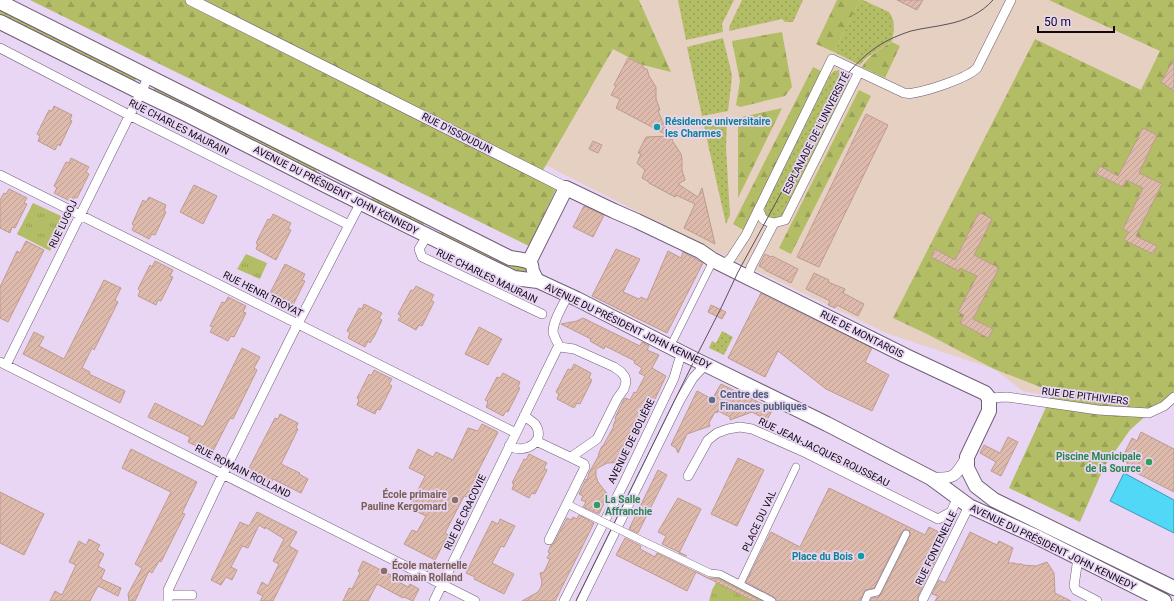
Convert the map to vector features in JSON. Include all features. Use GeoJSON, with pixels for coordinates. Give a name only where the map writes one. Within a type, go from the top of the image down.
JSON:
{"type":"FeatureCollection","features":[{"type":"Feature","properties":{"kind":"main road","name":"AVENUE DU PRÉSIDENT JOHN KENNEDY"},"geometry":{"type":"LineString","coordinates":[[0,2],[510,258],[517,260],[524,259],[529,262]]}},
{"type":"Feature","properties":{"kind":"main road","name":"AVENUE DU PRÉSIDENT JOHN KENNEDY"},"geometry":{"type":"LineString","coordinates":[[0,22],[514,278],[538,281],[665,343],[931,478],[969,506],[1037,537],[1164,601]]}},
{"type":"Feature","properties":{"kind":"main road"},"geometry":{"type":"LineString","coordinates":[[361,202],[369,187]]}},
{"type":"Feature","properties":{"kind":"main road"},"geometry":{"type":"LineString","coordinates":[[538,281],[532,265],[529,262],[566,188]]}},
{"type":"Feature","properties":{"kind":"main road","name":"RUE D'ISSOUDUN"},"geometry":{"type":"LineString","coordinates":[[566,188],[651,227],[700,252],[717,265]]}},
{"type":"Feature","properties":{"kind":"main road"},"geometry":{"type":"LineString","coordinates":[[427,236],[435,220]]}},
{"type":"Feature","properties":{"kind":"main road","name":"RUE DE MONTARGIS"},"geometry":{"type":"LineString","coordinates":[[717,265],[748,277],[906,356],[985,393],[989,404]]}},
{"type":"Feature","properties":{"kind":"main road"},"geometry":{"type":"LineString","coordinates":[[967,457],[989,404]]}},
{"type":"Feature","properties":{"kind":"main road","name":"AVENUE DU PRÉSIDENT JOHN KENNEDY"},"geometry":{"type":"LineString","coordinates":[[967,457],[967,468],[976,486],[994,500],[1174,588]]}},
{"type":"Feature","properties":{"kind":"street","name":"RUE D'ISSOUDUN"},"geometry":{"type":"LineString","coordinates":[[191,0],[566,188]]}},
{"type":"Feature","properties":{"kind":"street"},"geometry":{"type":"LineString","coordinates":[[859,72],[898,91],[913,93],[951,82],[973,72],[977,68],[1010,0]]}},
{"type":"Feature","properties":{"kind":"street","name":"RUE CHARLES MAURAIN"},"geometry":{"type":"LineString","coordinates":[[0,48],[129,115],[349,225]]}},
{"type":"Feature","properties":{"kind":"street","name":"ESPLANADE DE L'UNIVERSITÉ"},"geometry":{"type":"LineString","coordinates":[[717,265],[732,258],[746,235],[832,59],[859,72],[785,220],[774,223],[751,267],[748,277]]}},
{"type":"Feature","properties":{"kind":"street","name":"RUE LUGOJ"},"geometry":{"type":"LineString","coordinates":[[3,363],[80,215],[149,76]]}},
{"type":"Feature","properties":{"kind":"street","name":"RUE HENRI TROYAT"},"geometry":{"type":"LineString","coordinates":[[0,175],[516,433]]}},
{"type":"Feature","properties":{"kind":"street"},"geometry":{"type":"LineString","coordinates":[[192,595],[168,598],[168,590],[223,474],[361,202]]}},
{"type":"Feature","properties":{"kind":"street"},"geometry":{"type":"LineString","coordinates":[[759,209],[765,222],[774,223]]}},
{"type":"Feature","properties":{"kind":"street","name":"RUE CHARLES MAURAIN"},"geometry":{"type":"LineString","coordinates":[[427,236],[419,249],[422,257],[542,314]]}},
{"type":"Feature","properties":{"kind":"street"},"geometry":{"type":"LineString","coordinates":[[674,339],[717,265]]}},
{"type":"Feature","properties":{"kind":"street"},"geometry":{"type":"LineString","coordinates":[[568,295],[553,331],[560,346],[574,348],[614,367],[621,372],[625,377],[626,382],[624,389],[617,399],[597,439],[572,458]]}},
{"type":"Feature","properties":{"kind":"street","name":"RUE DE CRACOVIE"},"geometry":{"type":"LineString","coordinates":[[434,601],[509,446],[557,349],[560,346]]}},
{"type":"Feature","properties":{"kind":"street","name":"AVENUE DE BOLIÈRE"},"geometry":{"type":"LineString","coordinates":[[564,601],[674,378],[683,353]]}},
{"type":"Feature","properties":{"kind":"street","name":"RUE ROMAIN ROLLAND"},"geometry":{"type":"LineString","coordinates":[[3,363],[476,601]]}},
{"type":"Feature","properties":{"kind":"street"},"geometry":{"type":"LineString","coordinates":[[581,601],[680,400],[693,378],[706,364]]}},
{"type":"Feature","properties":{"kind":"street","name":"RUE DE PITHIVIERS"},"geometry":{"type":"LineString","coordinates":[[989,404],[1007,396],[1098,410],[1149,413],[1164,406],[1174,398]]}},
{"type":"Feature","properties":{"kind":"street"},"geometry":{"type":"LineString","coordinates":[[509,446],[513,449],[526,449],[536,441],[538,436],[534,423],[524,416]]}},
{"type":"Feature","properties":{"kind":"street","name":"RUE JEAN-JACQUES ROUSSEAU"},"geometry":{"type":"LineString","coordinates":[[688,476],[708,440],[717,433],[740,427],[752,429],[806,453],[938,519],[951,512],[958,497]]}},
{"type":"Feature","properties":{"kind":"street"},"geometry":{"type":"LineString","coordinates":[[536,441],[584,464],[585,467],[549,540]]}},
{"type":"Feature","properties":{"kind":"street"},"geometry":{"type":"LineString","coordinates":[[931,478],[954,476],[961,469],[967,457]]}},
{"type":"Feature","properties":{"kind":"street","name":"PLACE DU VAL"},"geometry":{"type":"LineString","coordinates":[[740,584],[796,467]]}},
{"type":"Feature","properties":{"kind":"street"},"geometry":{"type":"LineString","coordinates":[[567,504],[710,572],[720,574],[772,601]]}},
{"type":"Feature","properties":{"kind":"street","name":"RUE FONTENELLE"},"geometry":{"type":"LineString","coordinates":[[923,599],[969,506]]}},
{"type":"Feature","properties":{"kind":"street"},"geometry":{"type":"LineString","coordinates":[[864,601],[868,594],[876,592],[906,534]]}},
{"type":"Feature","properties":{"kind":"street"},"geometry":{"type":"LineString","coordinates":[[1078,558],[1074,586],[1076,590],[1097,601]]}},
{"type":"Feature","properties":{"kind":"shaded area"},"geometry":{"type":"Polygon","coordinates":[[[220,0],[1174,0],[1072,401],[1023,391],[994,369],[886,333],[717,252],[220,0]]]}},
{"type":"Feature","properties":{"kind":"green space"},"geometry":{"type":"Polygon","coordinates":[[[30,0],[639,0],[671,72],[643,65],[613,49],[538,179],[556,189],[529,246],[30,0]]]}},
{"type":"Feature","properties":{"kind":"green space"},"geometry":{"type":"Polygon","coordinates":[[[678,0],[734,0],[722,24],[723,32],[686,40],[678,0]]]}},
{"type":"Feature","properties":{"kind":"green space"},"geometry":{"type":"Polygon","coordinates":[[[742,0],[803,0],[793,22],[785,22],[782,19],[729,31],[730,25],[742,0]]]}},
{"type":"Feature","properties":{"kind":"green space"},"geometry":{"type":"Polygon","coordinates":[[[837,0],[860,0],[834,52],[816,44],[837,0]]]}},
{"type":"Feature","properties":{"kind":"green space"},"geometry":{"type":"Polygon","coordinates":[[[860,0],[889,12],[893,19],[894,26],[892,41],[866,58],[860,65],[834,52],[860,0]]]}},
{"type":"Feature","properties":{"kind":"green space"},"geometry":{"type":"Polygon","coordinates":[[[1049,0],[1174,0],[1174,397],[1149,413],[1130,430],[1104,467],[1080,522],[1009,488],[1053,392],[994,369],[893,318],[1035,39],[1141,90],[1160,51],[1049,0]]]}},
{"type":"Feature","properties":{"kind":"green space"},"geometry":{"type":"Polygon","coordinates":[[[0,10],[134,75],[136,79],[135,81],[130,82],[0,18],[0,10]]]}},
{"type":"Feature","properties":{"kind":"green space"},"geometry":{"type":"Polygon","coordinates":[[[782,32],[792,87],[785,96],[740,107],[736,105],[740,81],[732,41],[782,32]]]}},
{"type":"Feature","properties":{"kind":"green space"},"geometry":{"type":"Polygon","coordinates":[[[723,38],[732,75],[728,111],[702,116],[687,47],[723,38]]]}},
{"type":"Feature","properties":{"kind":"green space"},"geometry":{"type":"Polygon","coordinates":[[[892,42],[900,46],[885,78],[862,67],[871,56],[892,42]]]}},
{"type":"Feature","properties":{"kind":"green space"},"geometry":{"type":"Polygon","coordinates":[[[813,67],[825,73],[745,231],[733,224],[813,67]]]}},
{"type":"Feature","properties":{"kind":"green space"},"geometry":{"type":"Polygon","coordinates":[[[841,70],[848,76],[849,85],[783,215],[779,219],[772,219],[766,214],[765,206],[830,75],[834,71],[841,70]]]}},
{"type":"Feature","properties":{"kind":"green space"},"geometry":{"type":"Polygon","coordinates":[[[155,87],[310,163],[317,171],[316,173],[155,93],[155,87]]]}},
{"type":"Feature","properties":{"kind":"green space"},"geometry":{"type":"Polygon","coordinates":[[[859,90],[871,96],[791,254],[779,248],[859,90]]]}},
{"type":"Feature","properties":{"kind":"green space"},"geometry":{"type":"Polygon","coordinates":[[[782,108],[738,198],[738,118],[782,108]]]}},
{"type":"Feature","properties":{"kind":"green space"},"geometry":{"type":"Polygon","coordinates":[[[727,117],[726,149],[730,215],[726,224],[703,122],[727,117]]]}},
{"type":"Feature","properties":{"kind":"green space"},"geometry":{"type":"Polygon","coordinates":[[[374,195],[425,222],[424,224],[422,226],[372,201],[371,199],[374,195]]]}},
{"type":"Feature","properties":{"kind":"green space"},"geometry":{"type":"Polygon","coordinates":[[[33,203],[61,216],[62,228],[50,251],[17,234],[33,203]]]}},
{"type":"Feature","properties":{"kind":"green space"},"geometry":{"type":"Polygon","coordinates":[[[443,232],[526,265],[528,273],[525,274],[507,269],[437,234],[443,232]]]}},
{"type":"Feature","properties":{"kind":"green space"},"geometry":{"type":"Polygon","coordinates":[[[246,254],[267,263],[260,279],[237,269],[246,254]]]}},
{"type":"Feature","properties":{"kind":"green space"},"geometry":{"type":"Polygon","coordinates":[[[722,331],[733,337],[724,355],[709,348],[712,341],[716,343],[722,331]]]}},
{"type":"Feature","properties":{"kind":"green space"},"geometry":{"type":"Polygon","coordinates":[[[720,575],[772,601],[709,601],[712,590],[720,575]]]}},
{"type":"Feature","properties":{"kind":"water"},"geometry":{"type":"Polygon","coordinates":[[[1124,473],[1174,500],[1174,533],[1110,501],[1124,473]]]}},
{"type":"Feature","properties":{"kind":"building"},"geometry":{"type":"Polygon","coordinates":[[[897,0],[923,0],[917,10],[897,0]]]}},
{"type":"Feature","properties":{"kind":"building"},"geometry":{"type":"Polygon","coordinates":[[[628,58],[643,65],[643,68],[647,69],[649,76],[656,87],[656,99],[660,110],[658,111],[669,136],[616,108],[620,99],[611,95],[616,86],[614,85],[628,58]]]}},
{"type":"Feature","properties":{"kind":"building"},"geometry":{"type":"Polygon","coordinates":[[[1174,59],[1174,91],[1161,82],[1174,59]]]}},
{"type":"Feature","properties":{"kind":"building"},"geometry":{"type":"Polygon","coordinates":[[[54,106],[72,115],[70,120],[72,121],[60,146],[58,144],[55,150],[38,141],[40,136],[37,134],[49,110],[52,111],[54,106]]]}},
{"type":"Feature","properties":{"kind":"building"},"geometry":{"type":"Polygon","coordinates":[[[866,114],[888,125],[819,267],[797,257],[866,114]]]}},
{"type":"Feature","properties":{"kind":"building"},"geometry":{"type":"Polygon","coordinates":[[[1143,128],[1157,135],[1139,173],[1162,184],[1136,236],[1157,246],[1153,254],[1124,240],[1129,232],[1123,229],[1143,188],[1126,180],[1123,187],[1096,174],[1100,166],[1118,176],[1143,128]]]}},
{"type":"Feature","properties":{"kind":"building"},"geometry":{"type":"Polygon","coordinates":[[[671,136],[681,154],[682,159],[682,170],[685,180],[678,184],[698,197],[702,188],[715,244],[684,228],[695,204],[676,195],[675,197],[642,178],[645,170],[637,163],[641,154],[638,153],[646,137],[671,136]]]}},
{"type":"Feature","properties":{"kind":"building"},"geometry":{"type":"Polygon","coordinates":[[[593,141],[602,145],[598,153],[589,149],[593,141]]]}},
{"type":"Feature","properties":{"kind":"building"},"geometry":{"type":"Polygon","coordinates":[[[71,158],[89,167],[86,172],[89,174],[77,198],[75,197],[72,202],[54,193],[57,188],[54,186],[66,162],[69,163],[71,158]]]}},
{"type":"Feature","properties":{"kind":"building"},"geometry":{"type":"Polygon","coordinates":[[[194,185],[217,196],[203,224],[180,212],[194,185]]]}},
{"type":"Feature","properties":{"kind":"building"},"geometry":{"type":"Polygon","coordinates":[[[9,189],[27,198],[24,203],[27,204],[15,228],[12,227],[10,233],[0,228],[0,200],[4,193],[6,194],[9,189]]]}},
{"type":"Feature","properties":{"kind":"building"},"geometry":{"type":"Polygon","coordinates":[[[149,197],[166,205],[164,211],[166,212],[155,235],[152,234],[149,239],[132,230],[134,225],[132,224],[143,200],[146,202],[149,197]]]}},
{"type":"Feature","properties":{"kind":"building"},"geometry":{"type":"Polygon","coordinates":[[[584,206],[604,215],[593,237],[573,227],[584,206]]]}},
{"type":"Feature","properties":{"kind":"building"},"geometry":{"type":"Polygon","coordinates":[[[979,212],[992,219],[974,255],[999,268],[973,319],[993,329],[988,338],[960,323],[964,315],[958,312],[977,276],[960,268],[959,271],[931,257],[935,249],[955,260],[979,212]]]}},
{"type":"Feature","properties":{"kind":"building"},"geometry":{"type":"Polygon","coordinates":[[[273,214],[291,223],[288,229],[291,230],[276,260],[256,249],[258,244],[256,243],[268,219],[270,220],[273,214]]]}},
{"type":"Feature","properties":{"kind":"building"},"geometry":{"type":"Polygon","coordinates":[[[26,241],[44,250],[8,322],[0,318],[0,287],[17,251],[20,253],[26,241]]]}},
{"type":"Feature","properties":{"kind":"building"},"geometry":{"type":"Polygon","coordinates":[[[616,249],[640,259],[623,292],[639,299],[641,297],[647,300],[668,251],[681,258],[683,252],[703,263],[667,333],[592,296],[616,249]]]}},
{"type":"Feature","properties":{"kind":"building"},"geometry":{"type":"Polygon","coordinates":[[[765,254],[798,269],[791,283],[759,266],[765,254]]]}},
{"type":"Feature","properties":{"kind":"building"},"geometry":{"type":"Polygon","coordinates":[[[155,261],[173,270],[170,276],[173,277],[161,301],[158,300],[156,305],[138,296],[140,291],[138,289],[150,265],[152,267],[155,261]]]}},
{"type":"Feature","properties":{"kind":"building"},"geometry":{"type":"Polygon","coordinates":[[[285,264],[305,274],[302,280],[305,281],[293,305],[291,303],[288,309],[270,299],[273,294],[270,293],[285,264]]]}},
{"type":"Feature","properties":{"kind":"building"},"geometry":{"type":"Polygon","coordinates":[[[814,273],[829,280],[828,282],[845,289],[843,293],[864,304],[858,316],[837,305],[835,308],[828,305],[830,301],[806,289],[814,273]]]}},
{"type":"Feature","properties":{"kind":"building"},"geometry":{"type":"Polygon","coordinates":[[[104,280],[121,288],[115,300],[118,302],[94,350],[92,348],[82,368],[90,372],[89,374],[125,391],[120,403],[23,354],[34,332],[44,337],[39,346],[64,359],[104,280]]]}},
{"type":"Feature","properties":{"kind":"building"},"geometry":{"type":"Polygon","coordinates":[[[416,286],[434,295],[431,300],[434,302],[422,326],[419,325],[416,330],[398,320],[401,316],[398,314],[411,290],[413,291],[416,286]]]}},
{"type":"Feature","properties":{"kind":"building"},"geometry":{"type":"Polygon","coordinates":[[[761,293],[872,348],[865,362],[889,375],[872,411],[826,389],[778,351],[765,377],[728,358],[761,293]]]}},
{"type":"Feature","properties":{"kind":"building"},"geometry":{"type":"Polygon","coordinates":[[[228,297],[246,306],[243,312],[246,313],[234,337],[231,336],[228,341],[210,332],[213,327],[210,326],[222,302],[225,303],[228,297]]]}},
{"type":"Feature","properties":{"kind":"building"},"geometry":{"type":"Polygon","coordinates":[[[364,304],[382,313],[379,318],[382,320],[375,335],[370,343],[368,341],[365,347],[348,338],[350,333],[347,331],[359,308],[362,309],[364,304]]]}},
{"type":"Feature","properties":{"kind":"building"},"geometry":{"type":"Polygon","coordinates":[[[711,305],[726,312],[722,319],[708,312],[711,305]]]}},
{"type":"Feature","properties":{"kind":"building"},"geometry":{"type":"Polygon","coordinates":[[[583,318],[640,346],[642,342],[649,346],[647,350],[659,355],[652,368],[666,376],[625,462],[607,463],[596,469],[598,482],[608,495],[599,514],[583,507],[586,502],[581,500],[583,496],[579,494],[602,446],[614,426],[615,418],[624,399],[630,400],[634,392],[636,393],[645,376],[639,373],[642,368],[634,363],[635,361],[605,346],[604,349],[590,341],[591,339],[561,324],[577,321],[583,318]]]}},
{"type":"Feature","properties":{"kind":"building"},"geometry":{"type":"Polygon","coordinates":[[[479,327],[502,339],[488,365],[465,354],[479,327]]]}},
{"type":"Feature","properties":{"kind":"building"},"geometry":{"type":"Polygon","coordinates":[[[242,348],[260,357],[254,368],[257,370],[233,419],[230,418],[213,451],[209,452],[188,442],[190,437],[148,417],[155,403],[203,427],[242,348]]]}},
{"type":"Feature","properties":{"kind":"building"},"geometry":{"type":"Polygon","coordinates":[[[574,364],[591,373],[589,378],[592,380],[580,404],[577,403],[574,408],[557,399],[559,394],[556,392],[568,369],[571,370],[574,364]]]}},
{"type":"Feature","properties":{"kind":"building"},"geometry":{"type":"Polygon","coordinates":[[[374,370],[392,379],[389,384],[392,386],[380,410],[377,409],[375,414],[357,405],[359,400],[357,398],[369,374],[371,376],[374,370]]]}},
{"type":"Feature","properties":{"kind":"building"},"geometry":{"type":"Polygon","coordinates":[[[503,373],[520,382],[518,387],[520,388],[508,412],[506,411],[503,416],[486,407],[488,402],[485,400],[497,377],[500,378],[503,373]]]}},
{"type":"Feature","properties":{"kind":"building"},"geometry":{"type":"Polygon","coordinates":[[[721,384],[773,409],[767,420],[752,412],[730,420],[730,417],[718,411],[717,413],[715,412],[709,423],[710,426],[687,434],[678,453],[676,448],[671,445],[697,391],[712,399],[721,384]]]}},
{"type":"Feature","properties":{"kind":"building"},"geometry":{"type":"Polygon","coordinates":[[[280,414],[298,423],[296,428],[298,429],[281,464],[300,473],[299,474],[308,479],[301,493],[273,479],[271,483],[251,473],[249,468],[275,418],[278,419],[280,414]]]}},
{"type":"Feature","properties":{"kind":"building"},"geometry":{"type":"Polygon","coordinates":[[[482,424],[498,432],[475,477],[478,479],[468,497],[464,496],[445,533],[448,535],[435,560],[404,544],[412,530],[417,532],[426,516],[409,508],[425,476],[409,468],[418,449],[433,457],[436,452],[453,460],[468,428],[478,431],[482,424]]]}},
{"type":"Feature","properties":{"kind":"building","name":"Piscine Municipale de la Source"},"geometry":{"type":"Polygon","coordinates":[[[1141,432],[1174,449],[1174,492],[1125,467],[1128,463],[1121,460],[1132,438],[1137,441],[1141,432]]]}},
{"type":"Feature","properties":{"kind":"building"},"geometry":{"type":"Polygon","coordinates":[[[1008,437],[1018,442],[1001,476],[991,471],[996,462],[980,453],[984,445],[1000,453],[1008,437]]]}},
{"type":"Feature","properties":{"kind":"building"},"geometry":{"type":"Polygon","coordinates":[[[131,449],[197,482],[182,513],[185,514],[161,562],[159,561],[152,573],[149,571],[135,601],[129,601],[128,594],[142,568],[135,564],[171,492],[122,468],[131,449]]]}},
{"type":"Feature","properties":{"kind":"building"},"geometry":{"type":"Polygon","coordinates":[[[529,454],[547,463],[544,468],[547,470],[535,494],[532,493],[529,498],[512,489],[514,484],[512,483],[524,459],[526,460],[529,454]]]}},
{"type":"Feature","properties":{"kind":"building"},"geometry":{"type":"Polygon","coordinates":[[[738,458],[764,470],[737,526],[711,514],[738,458]]]}},
{"type":"Feature","properties":{"kind":"building"},"geometry":{"type":"Polygon","coordinates":[[[658,470],[667,475],[638,533],[629,529],[658,470]]]}},
{"type":"Feature","properties":{"kind":"building"},"geometry":{"type":"Polygon","coordinates":[[[829,488],[925,535],[929,527],[947,536],[918,596],[918,601],[870,601],[872,598],[878,597],[881,594],[910,536],[910,532],[906,529],[902,532],[874,588],[865,590],[860,601],[777,601],[774,597],[746,582],[771,532],[800,547],[829,488]]]}},
{"type":"Feature","properties":{"kind":"building"},"geometry":{"type":"Polygon","coordinates":[[[0,492],[44,514],[24,555],[0,543],[0,492]]]}},
{"type":"Feature","properties":{"kind":"building"},"geometry":{"type":"Polygon","coordinates":[[[678,498],[701,509],[679,552],[662,544],[666,536],[658,532],[678,498]]]}},
{"type":"Feature","properties":{"kind":"building"},"geometry":{"type":"Polygon","coordinates":[[[257,512],[297,532],[289,546],[298,551],[273,601],[260,601],[263,596],[257,593],[262,582],[268,586],[279,564],[273,561],[284,539],[265,527],[265,529],[259,525],[248,548],[242,546],[231,567],[237,570],[232,580],[226,577],[221,585],[211,580],[240,522],[249,526],[257,512]]]}},
{"type":"Feature","properties":{"kind":"building"},"geometry":{"type":"Polygon","coordinates":[[[579,515],[594,523],[555,601],[522,601],[538,592],[542,582],[540,573],[544,572],[550,559],[547,558],[550,553],[548,552],[551,545],[554,543],[567,518],[571,520],[573,517],[577,519],[579,515]]]}},
{"type":"Feature","properties":{"kind":"building"},"geometry":{"type":"Polygon","coordinates":[[[500,519],[515,526],[504,547],[501,546],[492,563],[514,574],[504,594],[474,579],[475,577],[466,573],[492,521],[498,524],[500,519]]]}},
{"type":"Feature","properties":{"kind":"building"},"geometry":{"type":"Polygon","coordinates":[[[970,532],[997,545],[999,541],[1013,548],[1008,563],[1036,566],[1047,562],[1054,573],[1055,593],[1071,601],[935,601],[938,596],[932,594],[939,580],[945,583],[970,532]]]}},
{"type":"Feature","properties":{"kind":"building"},"geometry":{"type":"Polygon","coordinates":[[[625,538],[641,546],[640,549],[655,557],[657,553],[696,572],[687,591],[616,555],[625,538]]]}},
{"type":"Feature","properties":{"kind":"building"},"geometry":{"type":"Polygon","coordinates":[[[89,539],[100,545],[97,550],[104,554],[98,566],[105,570],[101,579],[121,588],[118,596],[98,586],[90,601],[50,601],[55,591],[62,595],[76,565],[69,562],[79,541],[86,545],[89,539]]]}},
{"type":"Feature","properties":{"kind":"building"},"geometry":{"type":"Polygon","coordinates":[[[363,561],[391,575],[390,577],[408,587],[410,584],[419,589],[413,601],[404,597],[403,598],[377,584],[368,601],[343,601],[349,588],[352,589],[360,573],[358,571],[363,561]]]}},
{"type":"Feature","properties":{"kind":"building"},"geometry":{"type":"Polygon","coordinates":[[[702,575],[708,578],[719,579],[761,601],[753,601],[702,575]]]}},
{"type":"Feature","properties":{"kind":"tram line"},"geometry":{"type":"LineString","coordinates":[[576,601],[738,272],[844,78],[873,49],[890,39],[911,31],[954,23],[966,19],[984,9],[993,0]]}},
{"type":"Feature","properties":{"kind":"place","name":"Résidence universitaire les Charmes"},"geometry":{"type":"Point","coordinates":[657,127]}},
{"type":"Feature","properties":{"kind":"place","name":"Centre des Finances publiques"},"geometry":{"type":"Point","coordinates":[712,400]}},
{"type":"Feature","properties":{"kind":"place","name":"Piscine Municipale de la Source"},"geometry":{"type":"Point","coordinates":[1149,462]}},
{"type":"Feature","properties":{"kind":"place","name":"École primaire Pauline Kergomard"},"geometry":{"type":"Point","coordinates":[455,500]}},
{"type":"Feature","properties":{"kind":"place","name":"La Salle Affranchie"},"geometry":{"type":"Point","coordinates":[597,505]}},
{"type":"Feature","properties":{"kind":"place","name":"Place du Bois"},"geometry":{"type":"Point","coordinates":[861,556]}},
{"type":"Feature","properties":{"kind":"place","name":"École maternelle Romain Rolland"},"geometry":{"type":"Point","coordinates":[384,571]}}]}
